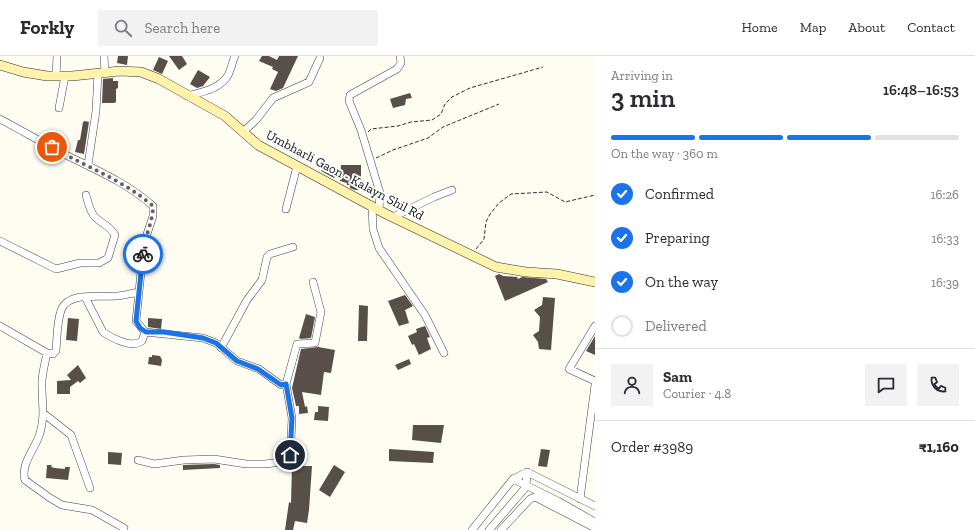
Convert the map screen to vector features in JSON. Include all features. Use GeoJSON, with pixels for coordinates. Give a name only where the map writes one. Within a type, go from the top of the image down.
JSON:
{"type":"FeatureCollection","features":[{"type":"Feature","properties":{"kind":"street"},"geometry":{"type":"LineString","coordinates":[[57,56],[60,76],[59,108]]}},
{"type":"Feature","properties":{"kind":"street"},"geometry":{"type":"LineString","coordinates":[[88,165],[104,56]]}},
{"type":"Feature","properties":{"kind":"street"},"geometry":{"type":"LineString","coordinates":[[187,96],[211,90],[218,85],[227,77],[235,56]]}},
{"type":"Feature","properties":{"kind":"street"},"geometry":{"type":"LineString","coordinates":[[243,132],[256,120],[273,98],[308,82],[320,56]]}},
{"type":"Feature","properties":{"kind":"street"},"geometry":{"type":"LineString","coordinates":[[400,56],[401,63],[397,69],[350,95],[349,101],[363,137],[380,193],[373,229],[379,248],[425,315],[444,353]]}},
{"type":"Feature","properties":{"kind":"street","name":"Umbharli Gaon - Kalayn Shil Rd"},"geometry":{"type":"LineString","coordinates":[[0,65],[23,72],[47,76],[120,71],[141,72],[159,79],[225,116],[258,145],[296,166],[393,217],[496,266],[526,272],[557,274],[595,282]]}},
{"type":"Feature","properties":{"kind":"street"},"geometry":{"type":"LineString","coordinates":[[0,119],[139,193],[153,206],[153,216],[144,243],[136,321],[145,332]]}},
{"type":"Feature","properties":{"kind":"street"},"geometry":{"type":"LineString","coordinates":[[286,209],[296,166]]}},
{"type":"Feature","properties":{"kind":"street"},"geometry":{"type":"LineString","coordinates":[[393,217],[452,190]]}},
{"type":"Feature","properties":{"kind":"street"},"geometry":{"type":"LineString","coordinates":[[0,241],[56,269],[80,263],[99,263],[108,258],[115,235],[104,223],[95,217],[90,209],[86,195]]}},
{"type":"Feature","properties":{"kind":"street"},"geometry":{"type":"LineString","coordinates":[[221,348],[247,300],[262,280],[267,257],[270,254],[293,247]]}},
{"type":"Feature","properties":{"kind":"street"},"geometry":{"type":"LineString","coordinates":[[138,460],[154,464],[214,459],[246,464],[265,464],[290,461],[292,418],[286,384],[297,344],[315,343],[321,312],[313,282]]}},
{"type":"Feature","properties":{"kind":"street"},"geometry":{"type":"LineString","coordinates":[[0,326],[47,353],[53,354],[56,351],[59,317],[63,305],[85,297],[116,296],[139,292]]}},
{"type":"Feature","properties":{"kind":"street"},"geometry":{"type":"LineString","coordinates":[[85,297],[103,332],[135,344],[142,341],[145,332]]}},
{"type":"Feature","properties":{"kind":"street"},"geometry":{"type":"LineString","coordinates":[[595,326],[569,369],[595,382]]}},
{"type":"Feature","properties":{"kind":"street"},"geometry":{"type":"LineString","coordinates":[[145,332],[164,332],[203,338],[216,343],[237,361],[258,369],[281,385],[286,384]]}},
{"type":"Feature","properties":{"kind":"street"},"geometry":{"type":"LineString","coordinates":[[47,353],[42,385],[43,412],[40,435],[24,471],[25,480],[50,498],[62,504],[92,510],[124,528]]}},
{"type":"Feature","properties":{"kind":"street"},"geometry":{"type":"LineString","coordinates":[[580,499],[591,441],[595,385]]}},
{"type":"Feature","properties":{"kind":"street"},"geometry":{"type":"LineString","coordinates":[[43,412],[71,435],[90,488]]}},
{"type":"Feature","properties":{"kind":"street"},"geometry":{"type":"LineString","coordinates":[[527,472],[595,506]]}},
{"type":"Feature","properties":{"kind":"street"},"geometry":{"type":"LineString","coordinates":[[472,530],[513,479],[527,472]]}},
{"type":"Feature","properties":{"kind":"street"},"geometry":{"type":"LineString","coordinates":[[490,529],[526,487],[527,472]]}},
{"type":"Feature","properties":{"kind":"street"},"geometry":{"type":"LineString","coordinates":[[513,479],[526,487],[558,501],[595,522]]}},
{"type":"Feature","properties":{"kind":"street"},"geometry":{"type":"LineString","coordinates":[[501,530],[530,499],[535,497],[595,528]]}},
{"type":"Feature","properties":{"kind":"path"},"geometry":{"type":"LineString","coordinates":[[363,137],[371,129],[398,126],[410,122],[432,120],[441,114],[445,104],[452,97],[470,88],[543,67]]}},
{"type":"Feature","properties":{"kind":"path"},"geometry":{"type":"LineString","coordinates":[[370,161],[393,150],[428,138],[443,127],[499,104]]}},
{"type":"Feature","properties":{"kind":"path"},"geometry":{"type":"LineString","coordinates":[[473,254],[484,239],[486,222],[490,214],[499,203],[511,194],[547,192],[565,202],[595,195]]}},
{"type":"Feature","properties":{"kind":"building"},"geometry":{"type":"Polygon","coordinates":[[[118,56],[128,56],[127,65],[117,63],[118,56]]]}},
{"type":"Feature","properties":{"kind":"building"},"geometry":{"type":"Polygon","coordinates":[[[169,56],[182,56],[187,64],[179,70],[169,56]]]}},
{"type":"Feature","properties":{"kind":"building"},"geometry":{"type":"Polygon","coordinates":[[[262,56],[269,56],[277,60],[279,56],[298,56],[283,88],[276,91],[270,89],[278,72],[272,69],[273,67],[259,61],[262,56]]]}},
{"type":"Feature","properties":{"kind":"building"},"geometry":{"type":"Polygon","coordinates":[[[159,57],[168,61],[162,74],[153,70],[159,57]]]}},
{"type":"Feature","properties":{"kind":"building"},"geometry":{"type":"Polygon","coordinates":[[[198,70],[210,77],[203,86],[197,88],[190,84],[198,70]]]}},
{"type":"Feature","properties":{"kind":"building"},"geometry":{"type":"Polygon","coordinates":[[[113,78],[113,81],[118,81],[118,88],[116,89],[116,102],[102,103],[103,79],[113,78]]]}},
{"type":"Feature","properties":{"kind":"building"},"geometry":{"type":"Polygon","coordinates":[[[410,93],[412,98],[406,99],[405,105],[393,108],[390,99],[410,93]]]}},
{"type":"Feature","properties":{"kind":"building"},"geometry":{"type":"Polygon","coordinates":[[[83,122],[89,122],[84,154],[75,152],[78,140],[80,140],[83,122]]]}},
{"type":"Feature","properties":{"kind":"building"},"geometry":{"type":"Polygon","coordinates":[[[326,164],[339,170],[334,178],[321,171],[326,164]]]}},
{"type":"Feature","properties":{"kind":"building"},"geometry":{"type":"Polygon","coordinates":[[[341,165],[361,165],[361,190],[350,188],[350,185],[340,181],[341,165]]]}},
{"type":"Feature","properties":{"kind":"building"},"geometry":{"type":"Polygon","coordinates":[[[499,274],[503,276],[517,277],[518,279],[522,277],[546,279],[548,282],[505,301],[495,276],[499,274]]]}},
{"type":"Feature","properties":{"kind":"building"},"geometry":{"type":"Polygon","coordinates":[[[405,295],[413,306],[405,310],[409,323],[399,326],[388,301],[405,295]]]}},
{"type":"Feature","properties":{"kind":"building"},"geometry":{"type":"Polygon","coordinates":[[[543,297],[555,298],[551,350],[539,349],[538,342],[533,335],[539,331],[540,317],[534,310],[542,305],[543,297]]]}},
{"type":"Feature","properties":{"kind":"building"},"geometry":{"type":"Polygon","coordinates":[[[359,305],[368,306],[367,341],[358,341],[359,305]]]}},
{"type":"Feature","properties":{"kind":"building"},"geometry":{"type":"Polygon","coordinates":[[[306,314],[315,317],[311,338],[301,339],[299,338],[306,314]]]}},
{"type":"Feature","properties":{"kind":"building"},"geometry":{"type":"Polygon","coordinates":[[[68,318],[79,319],[77,341],[66,340],[68,318]]]}},
{"type":"Feature","properties":{"kind":"building"},"geometry":{"type":"Polygon","coordinates":[[[148,318],[162,319],[161,329],[148,327],[148,318]]]}},
{"type":"Feature","properties":{"kind":"building"},"geometry":{"type":"Polygon","coordinates":[[[425,326],[430,337],[427,338],[431,349],[419,355],[408,336],[417,332],[416,329],[425,326]]]}},
{"type":"Feature","properties":{"kind":"building"},"geometry":{"type":"Polygon","coordinates":[[[595,336],[595,355],[586,351],[595,336]]]}},
{"type":"Feature","properties":{"kind":"building"},"geometry":{"type":"Polygon","coordinates":[[[318,347],[335,350],[331,373],[324,372],[321,395],[302,392],[305,407],[307,406],[308,413],[299,414],[299,406],[296,406],[292,388],[301,349],[318,347]]]}},
{"type":"Feature","properties":{"kind":"building"},"geometry":{"type":"Polygon","coordinates":[[[152,355],[160,356],[162,360],[161,366],[148,364],[149,357],[152,357],[152,355]]]}},
{"type":"Feature","properties":{"kind":"building"},"geometry":{"type":"Polygon","coordinates":[[[409,359],[411,364],[398,370],[395,365],[409,359]]]}},
{"type":"Feature","properties":{"kind":"building"},"geometry":{"type":"Polygon","coordinates":[[[78,365],[86,378],[80,383],[78,381],[70,387],[70,394],[57,394],[57,381],[71,380],[67,375],[78,365]]]}},
{"type":"Feature","properties":{"kind":"building"},"geometry":{"type":"Polygon","coordinates":[[[318,406],[329,407],[328,421],[314,420],[315,412],[318,412],[318,406]]]}},
{"type":"Feature","properties":{"kind":"building"},"geometry":{"type":"Polygon","coordinates":[[[413,425],[444,425],[441,443],[412,440],[413,425]]]}},
{"type":"Feature","properties":{"kind":"building"},"geometry":{"type":"Polygon","coordinates":[[[389,449],[434,452],[433,463],[389,461],[389,449]]]}},
{"type":"Feature","properties":{"kind":"building"},"geometry":{"type":"Polygon","coordinates":[[[541,449],[550,450],[547,467],[538,466],[541,449]]]}},
{"type":"Feature","properties":{"kind":"building"},"geometry":{"type":"Polygon","coordinates":[[[108,452],[122,453],[121,465],[108,464],[108,452]]]}},
{"type":"Feature","properties":{"kind":"building"},"geometry":{"type":"Polygon","coordinates":[[[47,465],[65,469],[65,467],[70,467],[68,480],[46,478],[47,465]]]}},
{"type":"Feature","properties":{"kind":"building"},"geometry":{"type":"Polygon","coordinates":[[[183,465],[220,465],[220,468],[183,470],[183,465]]]}},
{"type":"Feature","properties":{"kind":"building"},"geometry":{"type":"Polygon","coordinates":[[[334,465],[345,472],[330,497],[319,490],[334,465]]]}},
{"type":"Feature","properties":{"kind":"building"},"geometry":{"type":"Polygon","coordinates":[[[292,466],[312,466],[309,510],[307,523],[295,521],[293,530],[285,530],[289,502],[291,503],[292,466]]]}},
{"type":"Feature","properties":{"kind":"way so far"},"geometry":{"type":"LineString","coordinates":[[52,147],[139,193],[153,206],[153,216],[144,243],[143,254]]}},
{"type":"Feature","properties":{"kind":"route"},"geometry":{"type":"LineString","coordinates":[[143,254],[136,321],[140,328],[145,332],[164,332],[203,338],[216,343],[237,361],[258,369],[281,385],[286,384],[291,405],[292,418],[290,455]]}}]}
